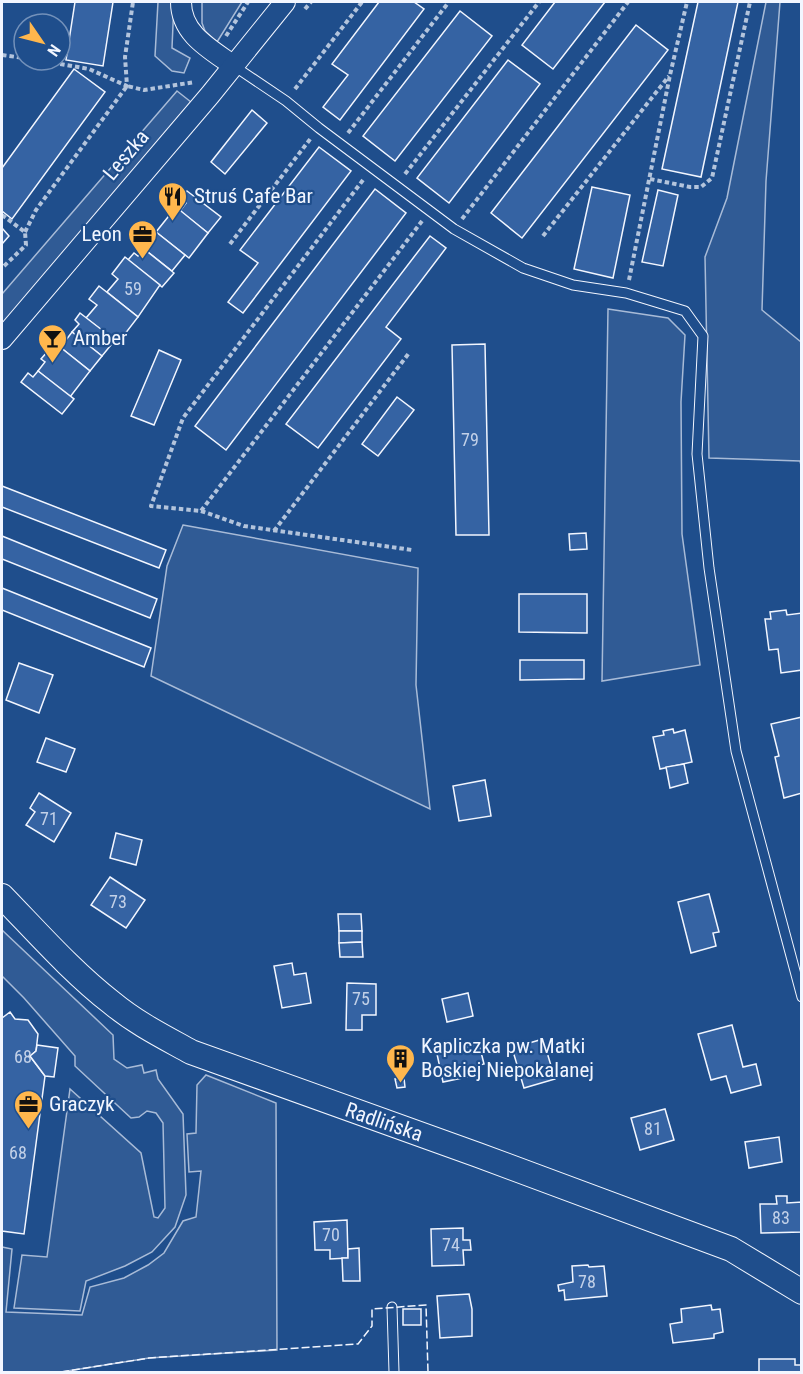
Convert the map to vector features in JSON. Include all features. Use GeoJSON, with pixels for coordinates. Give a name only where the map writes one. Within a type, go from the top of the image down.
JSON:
{"type":"FeatureCollection","features":[{"type":"Feature","properties":{"kind":"street"},"geometry":{"type":"LineString","coordinates":[[181,2],[181,15],[192,34],[234,66]]}},
{"type":"Feature","properties":{"kind":"street","name":"Leszka"},"geometry":{"type":"LineString","coordinates":[[2,339],[234,66],[285,2]]}},
{"type":"Feature","properties":{"kind":"street","name":"Radlińska"},"geometry":{"type":"LineString","coordinates":[[2,896],[112,1004],[147,1028],[191,1052],[731,1249],[801,1292]]}},
{"type":"Feature","properties":{"kind":"lane"},"geometry":{"type":"LineString","coordinates":[[234,66],[286,101],[454,229],[523,268],[573,285],[626,293],[686,311],[703,336],[697,454],[709,568],[736,751],[801,997]]}},
{"type":"Feature","properties":{"kind":"lane"},"geometry":{"type":"LineString","coordinates":[[392,1307],[394,1372]]}},
{"type":"Feature","properties":{"kind":"path"},"geometry":{"type":"LineString","coordinates":[[2,268],[26,245],[25,232],[36,210],[127,86],[125,57],[133,2]]}},
{"type":"Feature","properties":{"kind":"path"},"geometry":{"type":"LineString","coordinates":[[72,66],[89,69],[127,86],[144,90],[194,83],[248,2]]}},
{"type":"Feature","properties":{"kind":"path"},"geometry":{"type":"LineString","coordinates":[[286,101],[362,2]]}},
{"type":"Feature","properties":{"kind":"path"},"geometry":{"type":"LineString","coordinates":[[396,185],[539,2]]}},
{"type":"Feature","properties":{"kind":"path"},"geometry":{"type":"LineString","coordinates":[[454,229],[628,2]]}},
{"type":"Feature","properties":{"kind":"path"},"geometry":{"type":"LineString","coordinates":[[626,293],[687,2]]}},
{"type":"Feature","properties":{"kind":"path"},"geometry":{"type":"LineString","coordinates":[[650,179],[701,187],[712,178],[750,2]]}},
{"type":"Feature","properties":{"kind":"path"},"geometry":{"type":"LineString","coordinates":[[340,143],[448,3]]}},
{"type":"Feature","properties":{"kind":"path"},"geometry":{"type":"LineString","coordinates":[[543,236],[670,75]]}},
{"type":"Feature","properties":{"kind":"path"},"geometry":{"type":"LineString","coordinates":[[230,244],[319,128]]}},
{"type":"Feature","properties":{"kind":"path"},"geometry":{"type":"LineString","coordinates":[[372,168],[183,418],[150,506],[201,511],[244,526],[412,550]]}},
{"type":"Feature","properties":{"kind":"path"},"geometry":{"type":"LineString","coordinates":[[201,511],[430,211]]}},
{"type":"Feature","properties":{"kind":"path"},"geometry":{"type":"LineString","coordinates":[[2,215],[25,232]]}},
{"type":"Feature","properties":{"kind":"path"},"geometry":{"type":"LineString","coordinates":[[274,531],[409,353]]}},
{"type":"Feature","properties":{"kind":"shaded area"},"geometry":{"type":"Polygon","coordinates":[[[158,2],[174,2],[172,48],[190,58],[184,73],[172,71],[155,56],[158,2]]]}},
{"type":"Feature","properties":{"kind":"shaded area"},"geometry":{"type":"Polygon","coordinates":[[[202,2],[242,2],[217,42],[205,31],[202,23],[202,2]]]}},
{"type":"Feature","properties":{"kind":"shaded area"},"geometry":{"type":"Polygon","coordinates":[[[766,2],[780,2],[766,181],[762,310],[801,342],[801,465],[800,461],[709,458],[705,257],[727,198],[766,2]]]}},
{"type":"Feature","properties":{"kind":"shaded area"},"geometry":{"type":"Polygon","coordinates":[[[177,91],[191,102],[2,325],[2,294],[177,91]]]}},
{"type":"Feature","properties":{"kind":"shaded area"},"geometry":{"type":"Polygon","coordinates":[[[608,309],[668,318],[685,335],[681,402],[682,534],[700,665],[602,681],[608,309]]]}},
{"type":"Feature","properties":{"kind":"shaded area"},"geometry":{"type":"Polygon","coordinates":[[[183,525],[418,568],[416,685],[430,809],[151,676],[167,566],[183,525]]]}},
{"type":"Feature","properties":{"kind":"shaded area"},"geometry":{"type":"Polygon","coordinates":[[[2,930],[113,1035],[114,1059],[127,1068],[142,1065],[144,1073],[156,1070],[158,1079],[183,1114],[186,1195],[175,1227],[152,1252],[125,1266],[86,1281],[80,1311],[14,1308],[22,1255],[47,1257],[70,1089],[141,1153],[154,1217],[158,1218],[165,1208],[163,1123],[156,1113],[147,1111],[139,1117],[131,1118],[75,1066],[75,1056],[2,976],[2,930]]]}},
{"type":"Feature","properties":{"kind":"shaded area"},"geometry":{"type":"Polygon","coordinates":[[[206,1075],[276,1103],[277,1350],[149,1358],[61,1372],[2,1372],[2,1247],[12,1249],[6,1312],[82,1315],[90,1287],[124,1278],[148,1265],[164,1253],[183,1221],[196,1217],[201,1171],[189,1172],[187,1134],[196,1133],[197,1085],[206,1075]]]}},
{"type":"Feature","properties":{"kind":"building"},"geometry":{"type":"Polygon","coordinates":[[[75,2],[113,2],[103,66],[72,61],[72,21],[75,2]]]}},
{"type":"Feature","properties":{"kind":"building"},"geometry":{"type":"Polygon","coordinates":[[[379,2],[414,2],[424,9],[340,120],[323,107],[348,75],[332,64],[379,2]]]}},
{"type":"Feature","properties":{"kind":"building"},"geometry":{"type":"Polygon","coordinates":[[[555,2],[605,2],[553,69],[522,45],[555,2]]]}},
{"type":"Feature","properties":{"kind":"building"},"geometry":{"type":"Polygon","coordinates":[[[698,2],[738,2],[701,177],[662,169],[698,2]]]}},
{"type":"Feature","properties":{"kind":"building"},"geometry":{"type":"Polygon","coordinates":[[[460,11],[492,36],[395,161],[363,136],[460,11]]]}},
{"type":"Feature","properties":{"kind":"building"},"geometry":{"type":"Polygon","coordinates":[[[636,25],[668,50],[522,238],[491,213],[636,25]]]}},
{"type":"Feature","properties":{"kind":"building"},"geometry":{"type":"Polygon","coordinates":[[[508,60],[540,84],[449,203],[417,178],[508,60]]]}},
{"type":"Feature","properties":{"kind":"building"},"geometry":{"type":"Polygon","coordinates":[[[74,69],[105,92],[12,219],[2,211],[2,168],[74,69]]]}},
{"type":"Feature","properties":{"kind":"building"},"geometry":{"type":"Polygon","coordinates":[[[252,110],[267,123],[225,174],[211,162],[252,110]]]}},
{"type":"Feature","properties":{"kind":"building"},"geometry":{"type":"Polygon","coordinates":[[[319,147],[351,171],[243,313],[228,302],[258,263],[240,250],[319,147]]]}},
{"type":"Feature","properties":{"kind":"building"},"geometry":{"type":"Polygon","coordinates":[[[592,187],[630,195],[613,278],[574,269],[592,187]]]}},
{"type":"Feature","properties":{"kind":"building"},"geometry":{"type":"Polygon","coordinates":[[[375,189],[406,213],[226,450],[195,426],[375,189]]]}},
{"type":"Feature","properties":{"kind":"building"},"geometry":{"type":"Polygon","coordinates":[[[658,190],[678,195],[663,266],[642,262],[658,190]]]}},
{"type":"Feature","properties":{"kind":"building"},"geometry":{"type":"Polygon","coordinates":[[[187,191],[221,217],[208,233],[180,211],[186,203],[181,198],[187,191]]]}},
{"type":"Feature","properties":{"kind":"building"},"geometry":{"type":"Polygon","coordinates":[[[176,207],[208,233],[189,258],[156,232],[176,207]]]}},
{"type":"Feature","properties":{"kind":"building"},"geometry":{"type":"Polygon","coordinates":[[[2,228],[9,236],[2,244],[2,228]]]}},
{"type":"Feature","properties":{"kind":"building"},"geometry":{"type":"Polygon","coordinates":[[[151,228],[185,255],[172,271],[144,249],[149,242],[143,237],[151,228]]]}},
{"type":"Feature","properties":{"kind":"building"},"geometry":{"type":"Polygon","coordinates":[[[430,236],[446,248],[386,327],[401,339],[318,448],[286,424],[430,236]]]}},
{"type":"Feature","properties":{"kind":"building"},"geometry":{"type":"Polygon","coordinates":[[[144,249],[174,273],[162,287],[128,260],[134,253],[138,256],[144,249]]]}},
{"type":"Feature","properties":{"kind":"building"},"geometry":{"type":"Polygon","coordinates":[[[125,257],[160,285],[138,317],[107,292],[118,279],[112,274],[125,257]]]}},
{"type":"Feature","properties":{"kind":"building"},"geometry":{"type":"Polygon","coordinates":[[[99,286],[138,317],[118,343],[86,318],[97,305],[89,299],[99,286]]]}},
{"type":"Feature","properties":{"kind":"building"},"geometry":{"type":"Polygon","coordinates":[[[80,313],[115,340],[102,356],[72,332],[79,324],[75,320],[80,313]]]}},
{"type":"Feature","properties":{"kind":"building"},"geometry":{"type":"Polygon","coordinates":[[[72,332],[102,356],[90,371],[55,343],[61,335],[66,340],[72,332]]]}},
{"type":"Feature","properties":{"kind":"building"},"geometry":{"type":"Polygon","coordinates":[[[55,343],[90,371],[70,397],[38,371],[45,362],[41,359],[55,343]]]}},
{"type":"Feature","properties":{"kind":"building"},"geometry":{"type":"Polygon","coordinates":[[[485,344],[489,535],[456,535],[452,345],[485,344]]]}},
{"type":"Feature","properties":{"kind":"building"},"geometry":{"type":"Polygon","coordinates":[[[159,350],[181,360],[154,425],[131,416],[159,350]]]}},
{"type":"Feature","properties":{"kind":"building"},"geometry":{"type":"Polygon","coordinates":[[[38,371],[74,399],[62,414],[21,382],[28,373],[33,377],[38,371]]]}},
{"type":"Feature","properties":{"kind":"building"},"geometry":{"type":"Polygon","coordinates":[[[397,397],[414,410],[378,456],[362,444],[397,397]]]}},
{"type":"Feature","properties":{"kind":"building"},"geometry":{"type":"Polygon","coordinates":[[[2,486],[166,550],[159,568],[2,507],[2,486]]]}},
{"type":"Feature","properties":{"kind":"building"},"geometry":{"type":"Polygon","coordinates":[[[586,533],[587,549],[570,550],[569,534],[586,533]]]}},
{"type":"Feature","properties":{"kind":"building"},"geometry":{"type":"Polygon","coordinates":[[[2,536],[157,599],[150,618],[2,559],[2,536]]]}},
{"type":"Feature","properties":{"kind":"building"},"geometry":{"type":"Polygon","coordinates":[[[2,588],[151,648],[144,667],[2,610],[2,588]]]}},
{"type":"Feature","properties":{"kind":"building"},"geometry":{"type":"Polygon","coordinates":[[[519,594],[587,594],[587,633],[519,632],[519,594]]]}},
{"type":"Feature","properties":{"kind":"building"},"geometry":{"type":"Polygon","coordinates":[[[786,610],[787,615],[802,613],[802,670],[781,673],[778,649],[769,650],[765,619],[771,619],[770,612],[786,610]]]}},
{"type":"Feature","properties":{"kind":"building"},"geometry":{"type":"Polygon","coordinates":[[[520,660],[584,660],[584,679],[520,680],[520,660]]]}},
{"type":"Feature","properties":{"kind":"building"},"geometry":{"type":"Polygon","coordinates":[[[19,663],[53,675],[39,713],[6,700],[19,663]]]}},
{"type":"Feature","properties":{"kind":"building"},"geometry":{"type":"Polygon","coordinates":[[[802,717],[802,793],[784,798],[775,757],[779,756],[771,724],[802,717]]]}},
{"type":"Feature","properties":{"kind":"building"},"geometry":{"type":"Polygon","coordinates":[[[673,729],[674,733],[685,730],[692,762],[660,769],[653,737],[664,735],[663,731],[673,729]]]}},
{"type":"Feature","properties":{"kind":"building"},"geometry":{"type":"Polygon","coordinates":[[[46,738],[75,749],[66,772],[37,762],[46,738]]]}},
{"type":"Feature","properties":{"kind":"building"},"geometry":{"type":"Polygon","coordinates":[[[684,764],[688,783],[670,788],[666,767],[684,764]]]}},
{"type":"Feature","properties":{"kind":"building"},"geometry":{"type":"Polygon","coordinates":[[[485,780],[491,816],[459,821],[453,786],[485,780]]]}},
{"type":"Feature","properties":{"kind":"building"},"geometry":{"type":"Polygon","coordinates":[[[39,793],[71,813],[54,842],[26,825],[35,812],[30,808],[39,793]]]}},
{"type":"Feature","properties":{"kind":"building"},"geometry":{"type":"Polygon","coordinates":[[[116,833],[142,840],[136,865],[110,858],[116,833]]]}},
{"type":"Feature","properties":{"kind":"building"},"geometry":{"type":"Polygon","coordinates":[[[110,877],[145,900],[126,928],[91,905],[110,877]]]}},
{"type":"Feature","properties":{"kind":"building"},"geometry":{"type":"Polygon","coordinates":[[[709,894],[719,932],[713,933],[716,946],[691,953],[678,902],[709,894]]]}},
{"type":"Feature","properties":{"kind":"building"},"geometry":{"type":"Polygon","coordinates":[[[338,914],[361,914],[362,931],[339,931],[338,914]]]}},
{"type":"Feature","properties":{"kind":"building"},"geometry":{"type":"Polygon","coordinates":[[[339,931],[362,931],[362,942],[339,943],[339,931]]]}},
{"type":"Feature","properties":{"kind":"building"},"geometry":{"type":"Polygon","coordinates":[[[362,942],[363,957],[340,957],[339,943],[362,942]]]}},
{"type":"Feature","properties":{"kind":"building"},"geometry":{"type":"Polygon","coordinates":[[[292,963],[294,975],[306,973],[311,1003],[282,1008],[274,966],[292,963]]]}},
{"type":"Feature","properties":{"kind":"building"},"geometry":{"type":"Polygon","coordinates":[[[347,983],[376,984],[376,1015],[362,1015],[362,1030],[346,1030],[347,983]]]}},
{"type":"Feature","properties":{"kind":"building"},"geometry":{"type":"Polygon","coordinates":[[[468,993],[473,1016],[447,1022],[442,999],[468,993]]]}},
{"type":"Feature","properties":{"kind":"building"},"geometry":{"type":"Polygon","coordinates":[[[10,1012],[15,1019],[28,1020],[38,1034],[36,1051],[30,1056],[45,1076],[24,1234],[2,1231],[2,1018],[10,1012]]]}},
{"type":"Feature","properties":{"kind":"building"},"geometry":{"type":"Polygon","coordinates":[[[732,1025],[743,1067],[756,1064],[761,1085],[731,1093],[726,1076],[711,1080],[698,1034],[732,1025]]]}},
{"type":"Feature","properties":{"kind":"building"},"geometry":{"type":"Polygon","coordinates":[[[543,1039],[555,1079],[524,1088],[512,1048],[543,1039]]]}},
{"type":"Feature","properties":{"kind":"building"},"geometry":{"type":"Polygon","coordinates":[[[479,1044],[484,1064],[475,1066],[477,1075],[443,1082],[437,1054],[479,1044]]]}},
{"type":"Feature","properties":{"kind":"building"},"geometry":{"type":"Polygon","coordinates":[[[37,1045],[58,1048],[54,1077],[45,1076],[30,1056],[36,1051],[37,1045]]]}},
{"type":"Feature","properties":{"kind":"building","name":"Kapliczka pw. Matki Boskiej Niepokalanej"},"geometry":{"type":"Polygon","coordinates":[[[404,1078],[405,1087],[397,1088],[395,1079],[404,1078]]]}},
{"type":"Feature","properties":{"kind":"building"},"geometry":{"type":"Polygon","coordinates":[[[665,1109],[674,1140],[640,1150],[631,1118],[665,1109]]]}},
{"type":"Feature","properties":{"kind":"building"},"geometry":{"type":"Polygon","coordinates":[[[779,1137],[782,1162],[749,1168],[745,1142],[779,1137]]]}},
{"type":"Feature","properties":{"kind":"building"},"geometry":{"type":"Polygon","coordinates":[[[776,1196],[787,1196],[787,1203],[802,1202],[802,1232],[761,1233],[760,1204],[777,1204],[776,1196]]]}},
{"type":"Feature","properties":{"kind":"building"},"geometry":{"type":"Polygon","coordinates":[[[347,1220],[348,1258],[330,1259],[330,1250],[315,1250],[314,1222],[347,1220]]]}},
{"type":"Feature","properties":{"kind":"building"},"geometry":{"type":"Polygon","coordinates":[[[463,1228],[463,1240],[470,1240],[471,1250],[463,1250],[464,1265],[432,1266],[431,1229],[463,1228]]]}},
{"type":"Feature","properties":{"kind":"building"},"geometry":{"type":"Polygon","coordinates":[[[359,1248],[360,1281],[343,1281],[342,1258],[348,1258],[348,1249],[359,1248]]]}},
{"type":"Feature","properties":{"kind":"building"},"geometry":{"type":"Polygon","coordinates":[[[588,1265],[589,1267],[604,1266],[607,1296],[565,1300],[564,1290],[559,1291],[558,1285],[573,1282],[572,1266],[588,1265]]]}},
{"type":"Feature","properties":{"kind":"building"},"geometry":{"type":"Polygon","coordinates":[[[469,1294],[472,1309],[472,1336],[440,1338],[437,1296],[469,1294]]]}},
{"type":"Feature","properties":{"kind":"building"},"geometry":{"type":"Polygon","coordinates":[[[711,1305],[712,1310],[720,1309],[723,1332],[714,1334],[714,1338],[673,1343],[670,1324],[682,1322],[681,1309],[711,1305]]]}},
{"type":"Feature","properties":{"kind":"building"},"geometry":{"type":"Polygon","coordinates":[[[403,1309],[421,1309],[421,1325],[403,1325],[403,1309]]]}},
{"type":"Feature","properties":{"kind":"building"},"geometry":{"type":"Polygon","coordinates":[[[759,1359],[795,1359],[795,1365],[802,1365],[802,1372],[759,1372],[759,1359]]]}},
{"type":"Feature","properties":{"kind":"fence"},"geometry":{"type":"LineString","coordinates":[[61,1372],[149,1358],[358,1344],[372,1326],[372,1309],[426,1305],[428,1372]]}},
{"type":"Feature","properties":{"kind":"place","name":"Struś Cafe Bar"},"geometry":{"type":"Point","coordinates":[173,222]}},
{"type":"Feature","properties":{"kind":"place","name":"Leon"},"geometry":{"type":"Point","coordinates":[143,260]}},
{"type":"Feature","properties":{"kind":"place","name":"Amber"},"geometry":{"type":"Point","coordinates":[52,364]}},
{"type":"Feature","properties":{"kind":"place","name":"Kapliczka pw. Matki Boskiej Niepokalanej"},"geometry":{"type":"Point","coordinates":[400,1084]}},
{"type":"Feature","properties":{"kind":"place","name":"Graczyk"},"geometry":{"type":"Point","coordinates":[28,1130]}}]}
